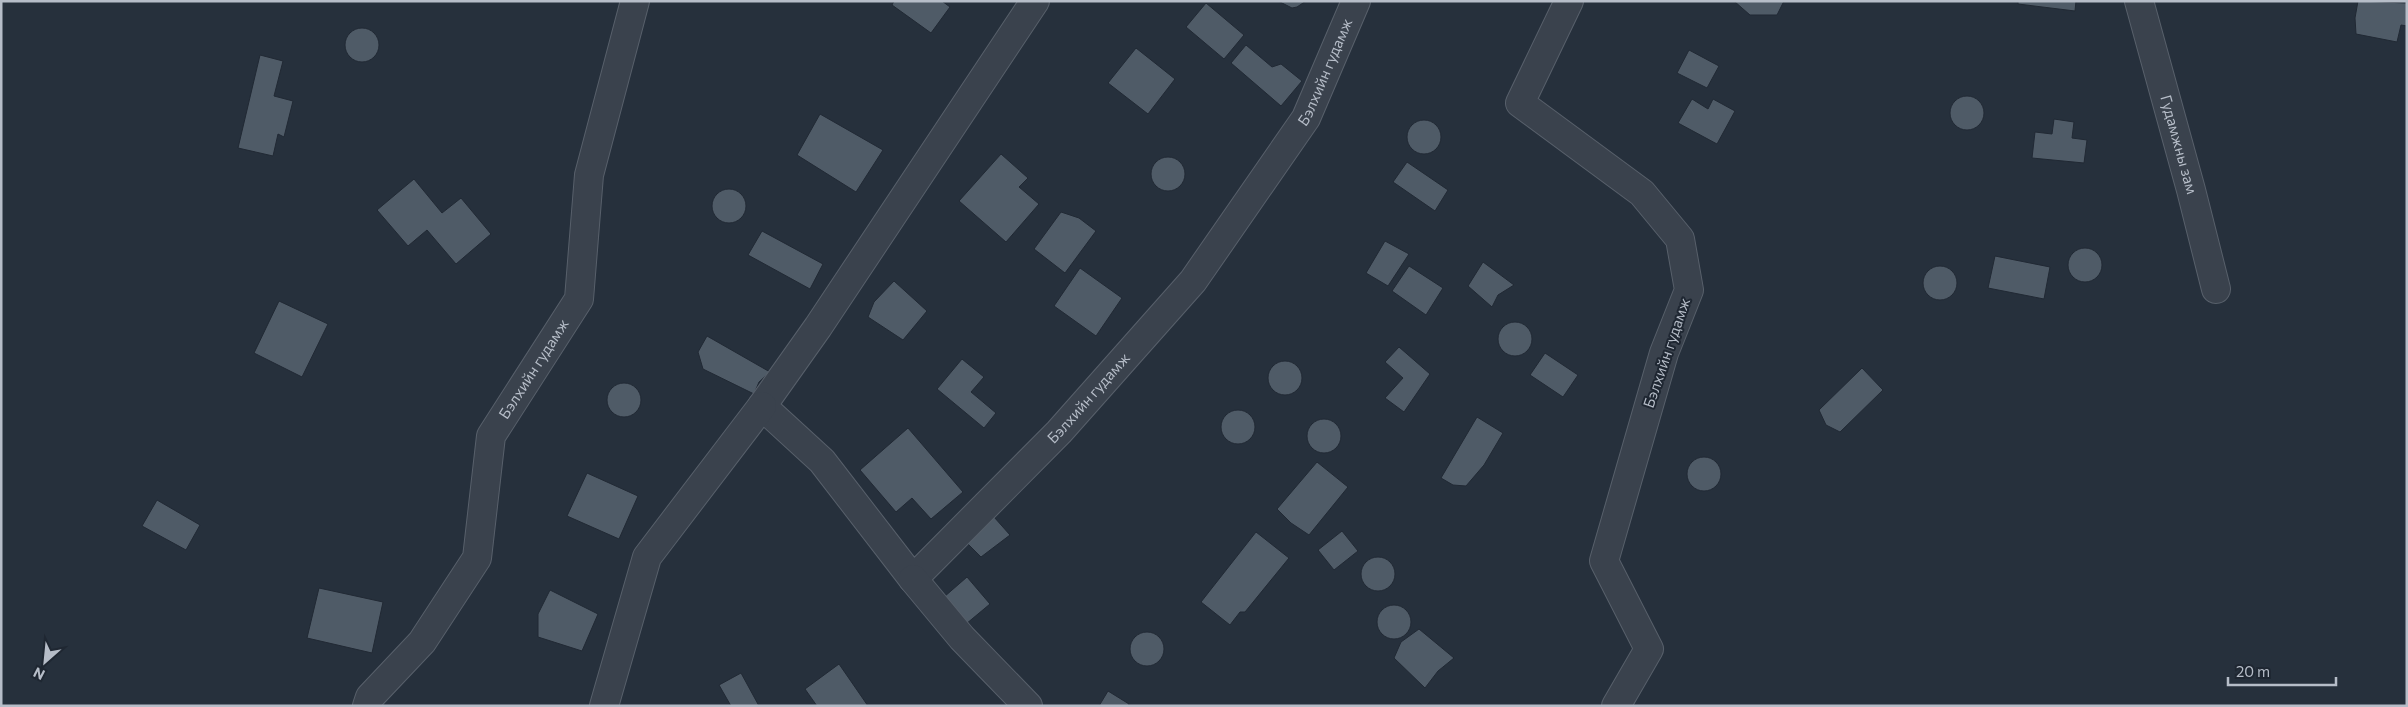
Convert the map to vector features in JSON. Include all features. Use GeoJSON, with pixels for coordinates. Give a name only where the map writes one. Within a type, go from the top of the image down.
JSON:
{"type":"FeatureCollection","features":[{"type":"Feature","properties":{"kind":"street","name":"Бэлхийн гудамж"},"geometry":{"type":"LineString","coordinates":[[367,706],[370,697],[422,642],[477,558],[491,436],[579,299],[589,175],[635,1]]}},
{"type":"Feature","properties":{"kind":"street"},"geometry":{"type":"LineString","coordinates":[[604,706],[648,557],[762,406],[824,318],[1035,1]]}},
{"type":"Feature","properties":{"kind":"street","name":"Бэлхийн гудамж"},"geometry":{"type":"LineString","coordinates":[[913,579],[1059,432],[1193,281],[1306,118],[1356,1]]}},
{"type":"Feature","properties":{"kind":"street","name":"Бэлхийн гудамж"},"geometry":{"type":"LineString","coordinates":[[1569,1],[1520,103],[1642,193],[1680,240],[1689,290],[1664,353],[1604,561],[1649,649],[1616,706]]}},
{"type":"Feature","properties":{"kind":"street","name":"Гудамжны зам"},"geometry":{"type":"LineString","coordinates":[[2139,1],[2216,289]]}},
{"type":"Feature","properties":{"kind":"street"},"geometry":{"type":"LineString","coordinates":[[762,406],[822,460],[913,579],[962,638],[1028,706]]}},
{"type":"Feature","properties":{"kind":"building"},"geometry":{"type":"Polygon","coordinates":[[[894,1],[942,1],[950,7],[931,33],[892,5],[894,1]]]}},
{"type":"Feature","properties":{"kind":"building"},"geometry":{"type":"Polygon","coordinates":[[[1278,1],[1306,1],[1292,8],[1278,1]]]}},
{"type":"Feature","properties":{"kind":"building"},"geometry":{"type":"Polygon","coordinates":[[[1734,1],[1784,1],[1777,15],[1750,15],[1734,1]]]}},
{"type":"Feature","properties":{"kind":"building"},"geometry":{"type":"Polygon","coordinates":[[[2018,1],[2076,1],[2075,11],[2018,4],[2018,1]]]}},
{"type":"Feature","properties":{"kind":"building"},"geometry":{"type":"Polygon","coordinates":[[[2358,1],[2407,3],[2407,26],[2401,25],[2397,42],[2356,34],[2355,18],[2358,1]]]}},
{"type":"Feature","properties":{"kind":"building"},"geometry":{"type":"Polygon","coordinates":[[[1206,3],[1244,35],[1224,59],[1186,27],[1206,3]]]}},
{"type":"Feature","properties":{"kind":"building"},"geometry":{"type":"Polygon","coordinates":[[[362,28],[369,29],[374,33],[378,38],[378,52],[374,57],[369,61],[362,62],[355,61],[350,57],[346,52],[345,45],[346,38],[350,33],[355,29],[362,28]]]}},
{"type":"Feature","properties":{"kind":"building"},"geometry":{"type":"Polygon","coordinates":[[[1246,45],[1272,67],[1281,64],[1302,81],[1281,106],[1231,63],[1246,45]]]}},
{"type":"Feature","properties":{"kind":"building"},"geometry":{"type":"Polygon","coordinates":[[[1136,48],[1175,79],[1148,114],[1108,83],[1136,48]]]}},
{"type":"Feature","properties":{"kind":"building"},"geometry":{"type":"Polygon","coordinates":[[[1689,50],[1719,66],[1707,88],[1677,73],[1689,50]]]}},
{"type":"Feature","properties":{"kind":"building"},"geometry":{"type":"Polygon","coordinates":[[[260,55],[283,61],[274,96],[293,101],[284,137],[278,134],[273,156],[238,148],[260,55]]]}},
{"type":"Feature","properties":{"kind":"building"},"geometry":{"type":"Polygon","coordinates":[[[1967,96],[1974,97],[1979,101],[1983,106],[1983,120],[1979,125],[1974,129],[1967,130],[1960,129],[1955,125],[1951,120],[1950,113],[1951,106],[1955,101],[1960,97],[1967,96]]]}},
{"type":"Feature","properties":{"kind":"building"},"geometry":{"type":"Polygon","coordinates":[[[1692,99],[1708,109],[1713,99],[1735,111],[1717,144],[1678,123],[1692,99]]]}},
{"type":"Feature","properties":{"kind":"building"},"geometry":{"type":"Polygon","coordinates":[[[820,114],[883,150],[856,192],[797,155],[820,114]]]}},
{"type":"Feature","properties":{"kind":"building"},"geometry":{"type":"Polygon","coordinates":[[[2054,119],[2074,122],[2072,138],[2087,140],[2084,163],[2032,158],[2035,132],[2052,134],[2054,119]]]}},
{"type":"Feature","properties":{"kind":"building"},"geometry":{"type":"Polygon","coordinates":[[[1424,120],[1431,121],[1436,125],[1440,130],[1440,144],[1436,149],[1431,153],[1424,154],[1417,153],[1412,149],[1408,144],[1407,137],[1408,130],[1412,125],[1417,121],[1424,120]]]}},
{"type":"Feature","properties":{"kind":"building"},"geometry":{"type":"Polygon","coordinates":[[[1001,154],[1028,178],[1019,187],[1039,204],[1006,242],[959,201],[1001,154]]]}},
{"type":"Feature","properties":{"kind":"building"},"geometry":{"type":"Polygon","coordinates":[[[1168,157],[1175,158],[1180,162],[1184,167],[1184,181],[1180,186],[1175,190],[1168,191],[1161,190],[1156,186],[1152,181],[1151,174],[1152,167],[1156,162],[1161,158],[1168,157]]]}},
{"type":"Feature","properties":{"kind":"building"},"geometry":{"type":"Polygon","coordinates":[[[1407,162],[1448,190],[1435,211],[1393,182],[1407,162]]]}},
{"type":"Feature","properties":{"kind":"building"},"geometry":{"type":"Polygon","coordinates":[[[414,179],[442,213],[461,198],[491,234],[456,264],[427,230],[408,246],[377,210],[414,179]]]}},
{"type":"Feature","properties":{"kind":"building"},"geometry":{"type":"Polygon","coordinates":[[[729,189],[736,190],[741,194],[745,199],[745,213],[741,218],[736,222],[729,223],[722,222],[717,218],[713,213],[712,206],[713,199],[717,194],[722,190],[729,189]]]}},
{"type":"Feature","properties":{"kind":"building"},"geometry":{"type":"Polygon","coordinates":[[[1061,212],[1079,218],[1096,231],[1065,273],[1034,249],[1061,212]]]}},
{"type":"Feature","properties":{"kind":"building"},"geometry":{"type":"Polygon","coordinates":[[[762,231],[823,264],[810,289],[748,255],[762,231]]]}},
{"type":"Feature","properties":{"kind":"building"},"geometry":{"type":"Polygon","coordinates":[[[1385,241],[1409,254],[1388,286],[1366,273],[1385,241]]]}},
{"type":"Feature","properties":{"kind":"building"},"geometry":{"type":"Polygon","coordinates":[[[2085,248],[2092,249],[2097,253],[2101,258],[2101,272],[2097,277],[2092,281],[2085,282],[2078,281],[2073,277],[2069,272],[2068,265],[2069,258],[2073,253],[2078,249],[2085,248]]]}},
{"type":"Feature","properties":{"kind":"building"},"geometry":{"type":"Polygon","coordinates":[[[1995,256],[2050,267],[2044,299],[1988,288],[1995,256]]]}},
{"type":"Feature","properties":{"kind":"building"},"geometry":{"type":"Polygon","coordinates":[[[1483,262],[1514,285],[1498,295],[1492,307],[1468,286],[1483,262]]]}},
{"type":"Feature","properties":{"kind":"building"},"geometry":{"type":"Polygon","coordinates":[[[1409,266],[1443,288],[1426,315],[1392,291],[1409,266]]]}},
{"type":"Feature","properties":{"kind":"building"},"geometry":{"type":"Polygon","coordinates":[[[1940,266],[1947,267],[1952,271],[1956,276],[1956,290],[1952,295],[1947,299],[1940,300],[1933,299],[1928,295],[1924,290],[1923,283],[1924,276],[1928,271],[1933,267],[1940,266]]]}},
{"type":"Feature","properties":{"kind":"building"},"geometry":{"type":"Polygon","coordinates":[[[1080,268],[1122,298],[1096,336],[1054,306],[1080,268]]]}},
{"type":"Feature","properties":{"kind":"building"},"geometry":{"type":"Polygon","coordinates":[[[894,281],[927,311],[903,340],[868,317],[874,302],[894,281]]]}},
{"type":"Feature","properties":{"kind":"building"},"geometry":{"type":"Polygon","coordinates":[[[279,301],[328,324],[302,377],[254,353],[279,301]]]}},
{"type":"Feature","properties":{"kind":"building"},"geometry":{"type":"Polygon","coordinates":[[[1515,322],[1522,323],[1527,327],[1531,332],[1531,346],[1527,351],[1522,355],[1515,356],[1508,355],[1503,351],[1499,346],[1498,339],[1499,332],[1503,327],[1508,323],[1515,322]]]}},
{"type":"Feature","properties":{"kind":"building"},"geometry":{"type":"Polygon","coordinates":[[[707,336],[770,372],[759,382],[754,394],[703,369],[698,352],[707,336]]]}},
{"type":"Feature","properties":{"kind":"building"},"geometry":{"type":"Polygon","coordinates":[[[1399,347],[1430,374],[1404,412],[1385,398],[1403,378],[1385,362],[1399,347]]]}},
{"type":"Feature","properties":{"kind":"building"},"geometry":{"type":"Polygon","coordinates":[[[1545,353],[1578,375],[1563,397],[1530,375],[1545,353]]]}},
{"type":"Feature","properties":{"kind":"building"},"geometry":{"type":"Polygon","coordinates":[[[962,359],[984,377],[971,392],[996,413],[984,428],[937,389],[962,359]]]}},
{"type":"Feature","properties":{"kind":"building"},"geometry":{"type":"Polygon","coordinates":[[[1285,361],[1292,362],[1297,366],[1301,371],[1301,385],[1297,390],[1292,394],[1285,395],[1278,394],[1273,390],[1269,385],[1268,378],[1269,371],[1273,366],[1278,362],[1285,361]]]}},
{"type":"Feature","properties":{"kind":"building"},"geometry":{"type":"Polygon","coordinates":[[[1862,368],[1883,390],[1840,432],[1826,425],[1819,410],[1862,368]]]}},
{"type":"Feature","properties":{"kind":"building"},"geometry":{"type":"Polygon","coordinates":[[[624,383],[631,384],[636,388],[640,393],[640,407],[636,412],[631,416],[624,417],[617,416],[612,412],[608,407],[607,400],[608,393],[612,388],[617,384],[624,383]]]}},
{"type":"Feature","properties":{"kind":"building"},"geometry":{"type":"Polygon","coordinates":[[[1238,410],[1245,411],[1250,415],[1254,420],[1254,434],[1250,439],[1245,443],[1238,444],[1231,443],[1226,439],[1222,434],[1221,427],[1222,420],[1226,415],[1231,411],[1238,410]]]}},
{"type":"Feature","properties":{"kind":"building"},"geometry":{"type":"Polygon","coordinates":[[[1477,417],[1503,433],[1484,465],[1466,486],[1453,485],[1441,478],[1477,417]]]}},
{"type":"Feature","properties":{"kind":"building"},"geometry":{"type":"Polygon","coordinates":[[[1324,419],[1331,420],[1336,424],[1340,429],[1340,443],[1336,448],[1331,452],[1324,453],[1317,452],[1312,448],[1308,443],[1307,436],[1308,429],[1312,424],[1317,420],[1324,419]]]}},
{"type":"Feature","properties":{"kind":"building"},"geometry":{"type":"Polygon","coordinates":[[[908,428],[963,492],[931,519],[912,498],[896,512],[860,470],[908,428]]]}},
{"type":"Feature","properties":{"kind":"building"},"geometry":{"type":"Polygon","coordinates":[[[1704,457],[1711,458],[1716,462],[1720,467],[1720,481],[1716,486],[1711,490],[1704,491],[1697,490],[1692,486],[1688,481],[1687,474],[1688,467],[1692,462],[1697,458],[1704,457]]]}},
{"type":"Feature","properties":{"kind":"building"},"geometry":{"type":"Polygon","coordinates":[[[1317,462],[1348,487],[1309,535],[1291,523],[1277,509],[1317,462]]]}},
{"type":"Feature","properties":{"kind":"building"},"geometry":{"type":"Polygon","coordinates":[[[587,473],[638,496],[619,539],[567,516],[587,473]]]}},
{"type":"Feature","properties":{"kind":"building"},"geometry":{"type":"Polygon","coordinates":[[[157,500],[200,525],[186,550],[142,526],[157,500]]]}},
{"type":"Feature","properties":{"kind":"building"},"geometry":{"type":"Polygon","coordinates":[[[994,517],[1010,535],[981,557],[967,543],[994,517]]]}},
{"type":"Feature","properties":{"kind":"building"},"geometry":{"type":"Polygon","coordinates":[[[1342,531],[1358,551],[1334,570],[1318,550],[1342,531]]]}},
{"type":"Feature","properties":{"kind":"building"},"geometry":{"type":"Polygon","coordinates":[[[1256,532],[1289,558],[1245,612],[1240,612],[1230,625],[1201,602],[1256,532]]]}},
{"type":"Feature","properties":{"kind":"building"},"geometry":{"type":"Polygon","coordinates":[[[1378,557],[1385,558],[1390,562],[1394,567],[1394,581],[1390,586],[1385,590],[1378,591],[1371,590],[1366,586],[1362,581],[1361,574],[1362,567],[1366,562],[1371,558],[1378,557]]]}},
{"type":"Feature","properties":{"kind":"building"},"geometry":{"type":"Polygon","coordinates":[[[967,577],[990,604],[966,624],[944,597],[967,577]]]}},
{"type":"Feature","properties":{"kind":"building"},"geometry":{"type":"Polygon","coordinates":[[[319,588],[383,602],[372,653],[307,638],[319,588]]]}},
{"type":"Feature","properties":{"kind":"building"},"geometry":{"type":"Polygon","coordinates":[[[550,590],[598,614],[582,651],[538,637],[538,614],[550,590]]]}},
{"type":"Feature","properties":{"kind":"building"},"geometry":{"type":"Polygon","coordinates":[[[1394,605],[1401,606],[1406,610],[1410,615],[1410,629],[1406,634],[1401,638],[1394,639],[1387,638],[1382,634],[1378,629],[1377,622],[1378,615],[1382,610],[1387,606],[1394,605]]]}},
{"type":"Feature","properties":{"kind":"building"},"geometry":{"type":"Polygon","coordinates":[[[1419,629],[1454,658],[1438,671],[1425,688],[1394,658],[1401,642],[1419,629]]]}},
{"type":"Feature","properties":{"kind":"building"},"geometry":{"type":"Polygon","coordinates":[[[1147,632],[1154,633],[1159,637],[1163,642],[1163,656],[1159,661],[1154,665],[1147,666],[1140,665],[1135,661],[1131,656],[1130,649],[1131,642],[1135,637],[1140,633],[1147,632]]]}},
{"type":"Feature","properties":{"kind":"building"},"geometry":{"type":"Polygon","coordinates":[[[839,664],[868,706],[817,706],[805,689],[839,664]]]}},
{"type":"Feature","properties":{"kind":"building"},"geometry":{"type":"Polygon","coordinates":[[[741,673],[759,706],[731,706],[719,685],[741,673]]]}},
{"type":"Feature","properties":{"kind":"building"},"geometry":{"type":"Polygon","coordinates":[[[1108,691],[1129,704],[1128,706],[1099,706],[1108,691]]]}}]}
